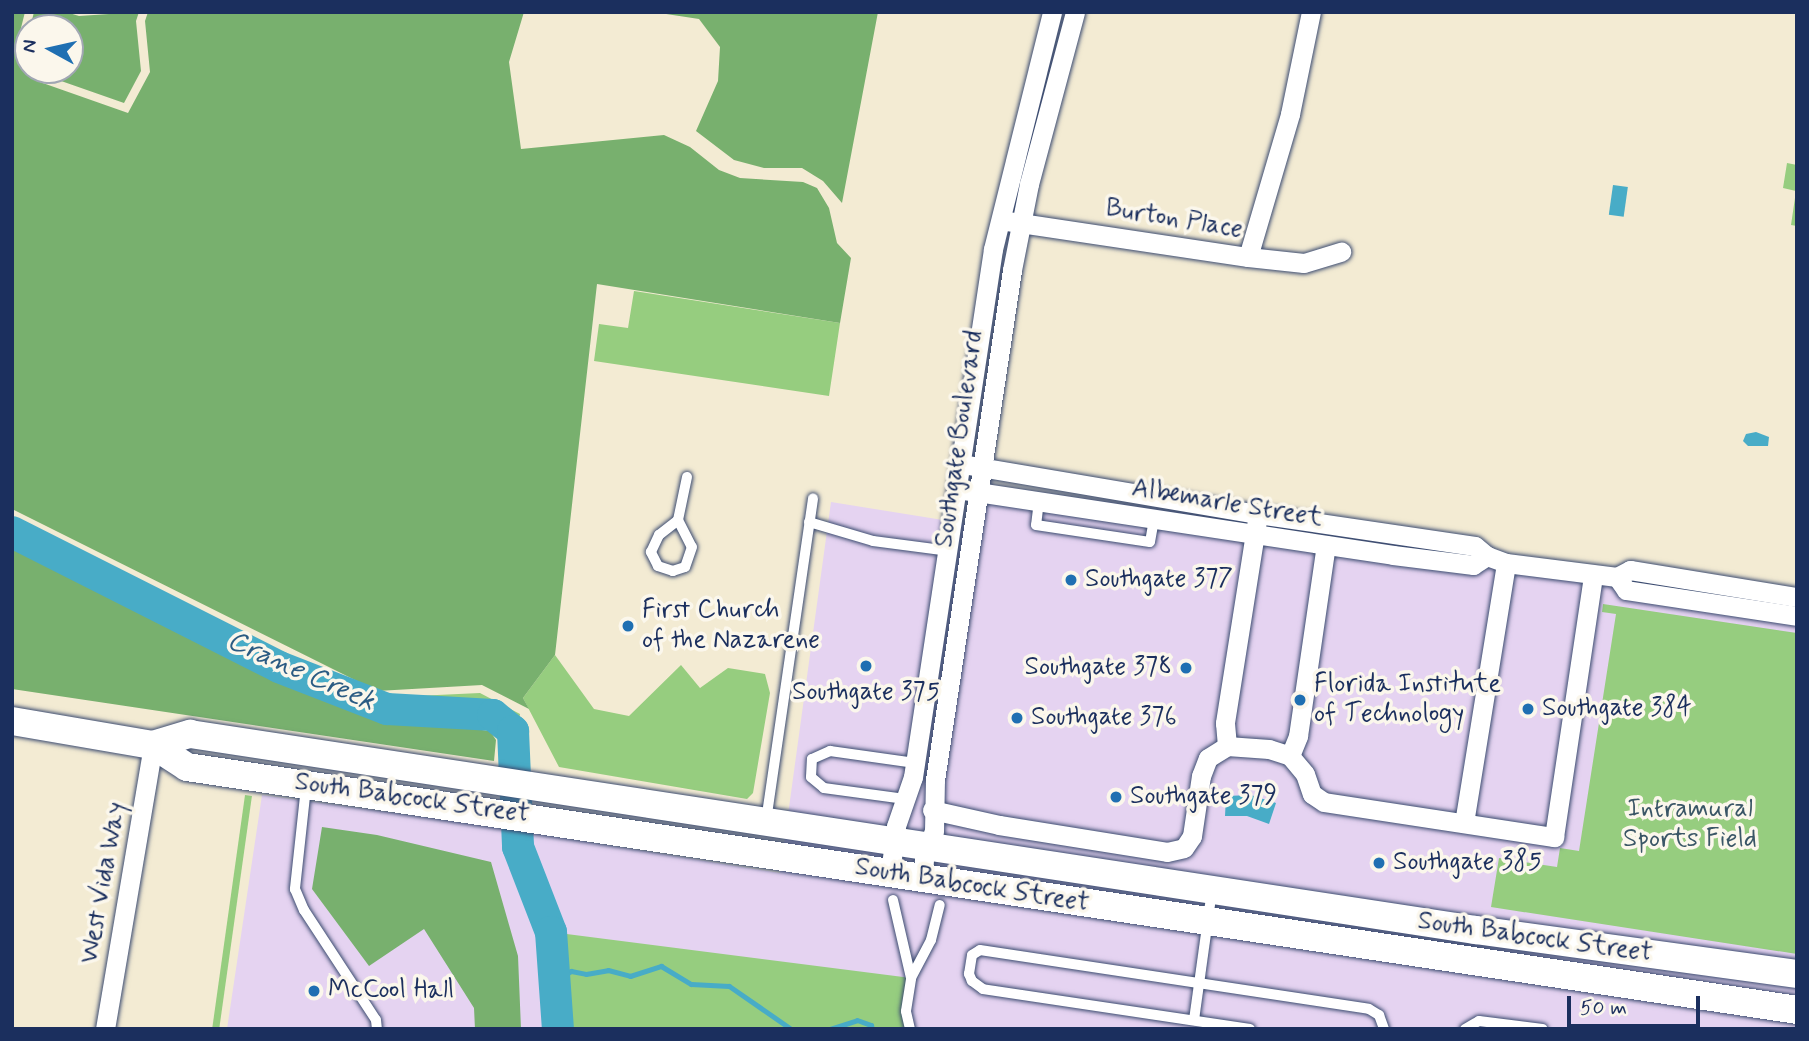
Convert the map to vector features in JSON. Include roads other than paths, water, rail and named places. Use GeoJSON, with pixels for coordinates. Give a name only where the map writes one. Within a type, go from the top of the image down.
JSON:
{"type":"FeatureCollection","features":[{"type":"Feature","properties":{"kind":"main road","name":"South Babcock Street"},"geometry":{"type":"LineString","coordinates":[[12,721],[153,745],[187,767],[550,819],[892,886],[922,878],[1797,1010]]}},
{"type":"Feature","properties":{"kind":"main road","name":"South Babcock Street"},"geometry":{"type":"LineString","coordinates":[[153,745],[190,734],[1212,890],[1797,974]]}},
{"type":"Feature","properties":{"kind":"street","name":"Southgate Boulevard"},"geometry":{"type":"LineString","coordinates":[[892,886],[892,842],[915,763],[999,219],[1052,12]]}},
{"type":"Feature","properties":{"kind":"street","name":"Southgate Boulevard"},"geometry":{"type":"LineString","coordinates":[[922,878],[927,847],[934,831],[933,810],[970,554],[976,492],[1020,223],[1075,12]]}},
{"type":"Feature","properties":{"kind":"street"},"geometry":{"type":"LineString","coordinates":[[1248,257],[1290,114],[1311,12]]}},
{"type":"Feature","properties":{"kind":"street","name":"Burton Place"},"geometry":{"type":"LineString","coordinates":[[999,219],[1304,263],[1341,252]]}},
{"type":"Feature","properties":{"kind":"street","name":"Albemarle Street"},"geometry":{"type":"LineString","coordinates":[[960,463],[1258,514],[1475,546],[1487,556],[1506,563],[1617,578],[1630,569],[1797,597]]}},
{"type":"Feature","properties":{"kind":"street"},"geometry":{"type":"LineString","coordinates":[[1039,501],[1042,478]]}},
{"type":"Feature","properties":{"kind":"street","name":"Albemarle Street"},"geometry":{"type":"LineString","coordinates":[[956,489],[1408,557],[1473,565],[1487,556]]}},
{"type":"Feature","properties":{"kind":"street"},"geometry":{"type":"LineString","coordinates":[[1154,519],[1157,496]]}},
{"type":"Feature","properties":{"kind":"street"},"geometry":{"type":"LineString","coordinates":[[1227,746],[1225,723],[1258,514]]}},
{"type":"Feature","properties":{"kind":"street"},"geometry":{"type":"LineString","coordinates":[[1290,756],[1298,736],[1322,545],[1321,523]]}},
{"type":"Feature","properties":{"kind":"street"},"geometry":{"type":"LineString","coordinates":[[1408,557],[1411,536]]}},
{"type":"Feature","properties":{"kind":"street"},"geometry":{"type":"LineString","coordinates":[[1464,823],[1506,563]]}},
{"type":"Feature","properties":{"kind":"street"},"geometry":{"type":"LineString","coordinates":[[933,810],[999,825],[1167,852],[1184,848],[1192,836],[1201,776],[1208,758],[1227,746],[1269,749],[1290,756],[1305,774],[1312,794],[1324,802],[1554,837],[1593,576]]}},
{"type":"Feature","properties":{"kind":"street","name":"Albemarle Street"},"geometry":{"type":"LineString","coordinates":[[1617,578],[1626,590],[1797,616]]}},
{"type":"Feature","properties":{"kind":"street","name":"West Vida Way"},"geometry":{"type":"LineString","coordinates":[[105,1029],[153,745]]}},
{"type":"Feature","properties":{"kind":"lane"},"geometry":{"type":"LineString","coordinates":[[678,520],[692,547],[685,567],[673,571],[658,566],[651,552],[659,536],[678,520],[687,477]]}},
{"type":"Feature","properties":{"kind":"lane"},"geometry":{"type":"LineString","coordinates":[[766,822],[813,498]]}},
{"type":"Feature","properties":{"kind":"lane"},"geometry":{"type":"LineString","coordinates":[[809,522],[873,541],[970,554]]}},
{"type":"Feature","properties":{"kind":"lane"},"geometry":{"type":"LineString","coordinates":[[905,799],[824,788],[811,777],[812,758],[830,751],[915,763]]}},
{"type":"Feature","properties":{"kind":"lane"},"geometry":{"type":"LineString","coordinates":[[306,783],[295,890],[304,910],[376,1020],[377,1029]]}},
{"type":"Feature","properties":{"kind":"lane"},"geometry":{"type":"LineString","coordinates":[[892,886],[911,978]]}},
{"type":"Feature","properties":{"kind":"lane"},"geometry":{"type":"LineString","coordinates":[[1194,1020],[1212,890]]}},
{"type":"Feature","properties":{"kind":"lane"},"geometry":{"type":"LineString","coordinates":[[910,1029],[906,1011],[911,978],[931,940],[940,905]]}},
{"type":"Feature","properties":{"kind":"lane"},"geometry":{"type":"LineString","coordinates":[[1250,1029],[983,989],[972,981],[969,974],[972,955],[980,950],[1369,1009],[1379,1015],[1384,1029]]}},
{"type":"Feature","properties":{"kind":"lane"},"geometry":{"type":"LineString","coordinates":[[1465,1029],[1479,1021],[1543,1029]]}},
{"type":"Feature","properties":{"kind":"water"},"geometry":{"type":"Polygon","coordinates":[[[1613,185],[1628,187],[1624,217],[1609,215],[1613,185]]]}},
{"type":"Feature","properties":{"kind":"water"},"geometry":{"type":"Polygon","coordinates":[[[1756,432],[1769,437],[1768,446],[1748,446],[1743,441],[1746,434],[1756,432]]]}},
{"type":"Feature","properties":{"kind":"water"},"geometry":{"type":"Polygon","coordinates":[[[1251,795],[1276,803],[1269,824],[1247,816],[1225,816],[1226,796],[1251,795]]]}},
{"type":"Feature","properties":{"kind":"waterway","name":"Crane Creek"},"geometry":{"type":"LineString","coordinates":[[12,532],[279,667],[387,709],[493,715],[513,731],[518,847],[551,932],[558,1029]]}},
{"type":"Feature","properties":{"kind":"waterway"},"geometry":{"type":"LineString","coordinates":[[555,981],[571,971],[586,974],[608,970],[630,976],[661,966],[691,984],[729,986],[791,1029]]}},
{"type":"Feature","properties":{"kind":"waterway"},"geometry":{"type":"LineString","coordinates":[[830,1029],[857,1020],[871,1025],[872,1029]]}},
{"type":"Feature","properties":{"kind":"place","name":"Southgate 377"},"geometry":{"type":"Point","coordinates":[1071,580]}},
{"type":"Feature","properties":{"kind":"place","name":"First Church of the Nazarene"},"geometry":{"type":"Point","coordinates":[628,626]}},
{"type":"Feature","properties":{"kind":"place","name":"Southgate 375"},"geometry":{"type":"Point","coordinates":[866,666]}},
{"type":"Feature","properties":{"kind":"place","name":"Southgate 378"},"geometry":{"type":"Point","coordinates":[1186,668]}},
{"type":"Feature","properties":{"kind":"place","name":"Florida Institute of Technology"},"geometry":{"type":"Point","coordinates":[1300,700]}},
{"type":"Feature","properties":{"kind":"place","name":"Southgate 384"},"geometry":{"type":"Point","coordinates":[1528,709]}},
{"type":"Feature","properties":{"kind":"place","name":"Southgate 376"},"geometry":{"type":"Point","coordinates":[1017,718]}},
{"type":"Feature","properties":{"kind":"place","name":"Southgate 379"},"geometry":{"type":"Point","coordinates":[1116,797]}},
{"type":"Feature","properties":{"kind":"place","name":"Southgate 385"},"geometry":{"type":"Point","coordinates":[1379,863]}},
{"type":"Feature","properties":{"kind":"place","name":"McCool Hall"},"geometry":{"type":"Point","coordinates":[314,991]}},
{"type":"Feature","properties":{"kind":"park label","name":"Intramural Sports Field"},"geometry":{"type":"Point","coordinates":[1690,825]}}]}
